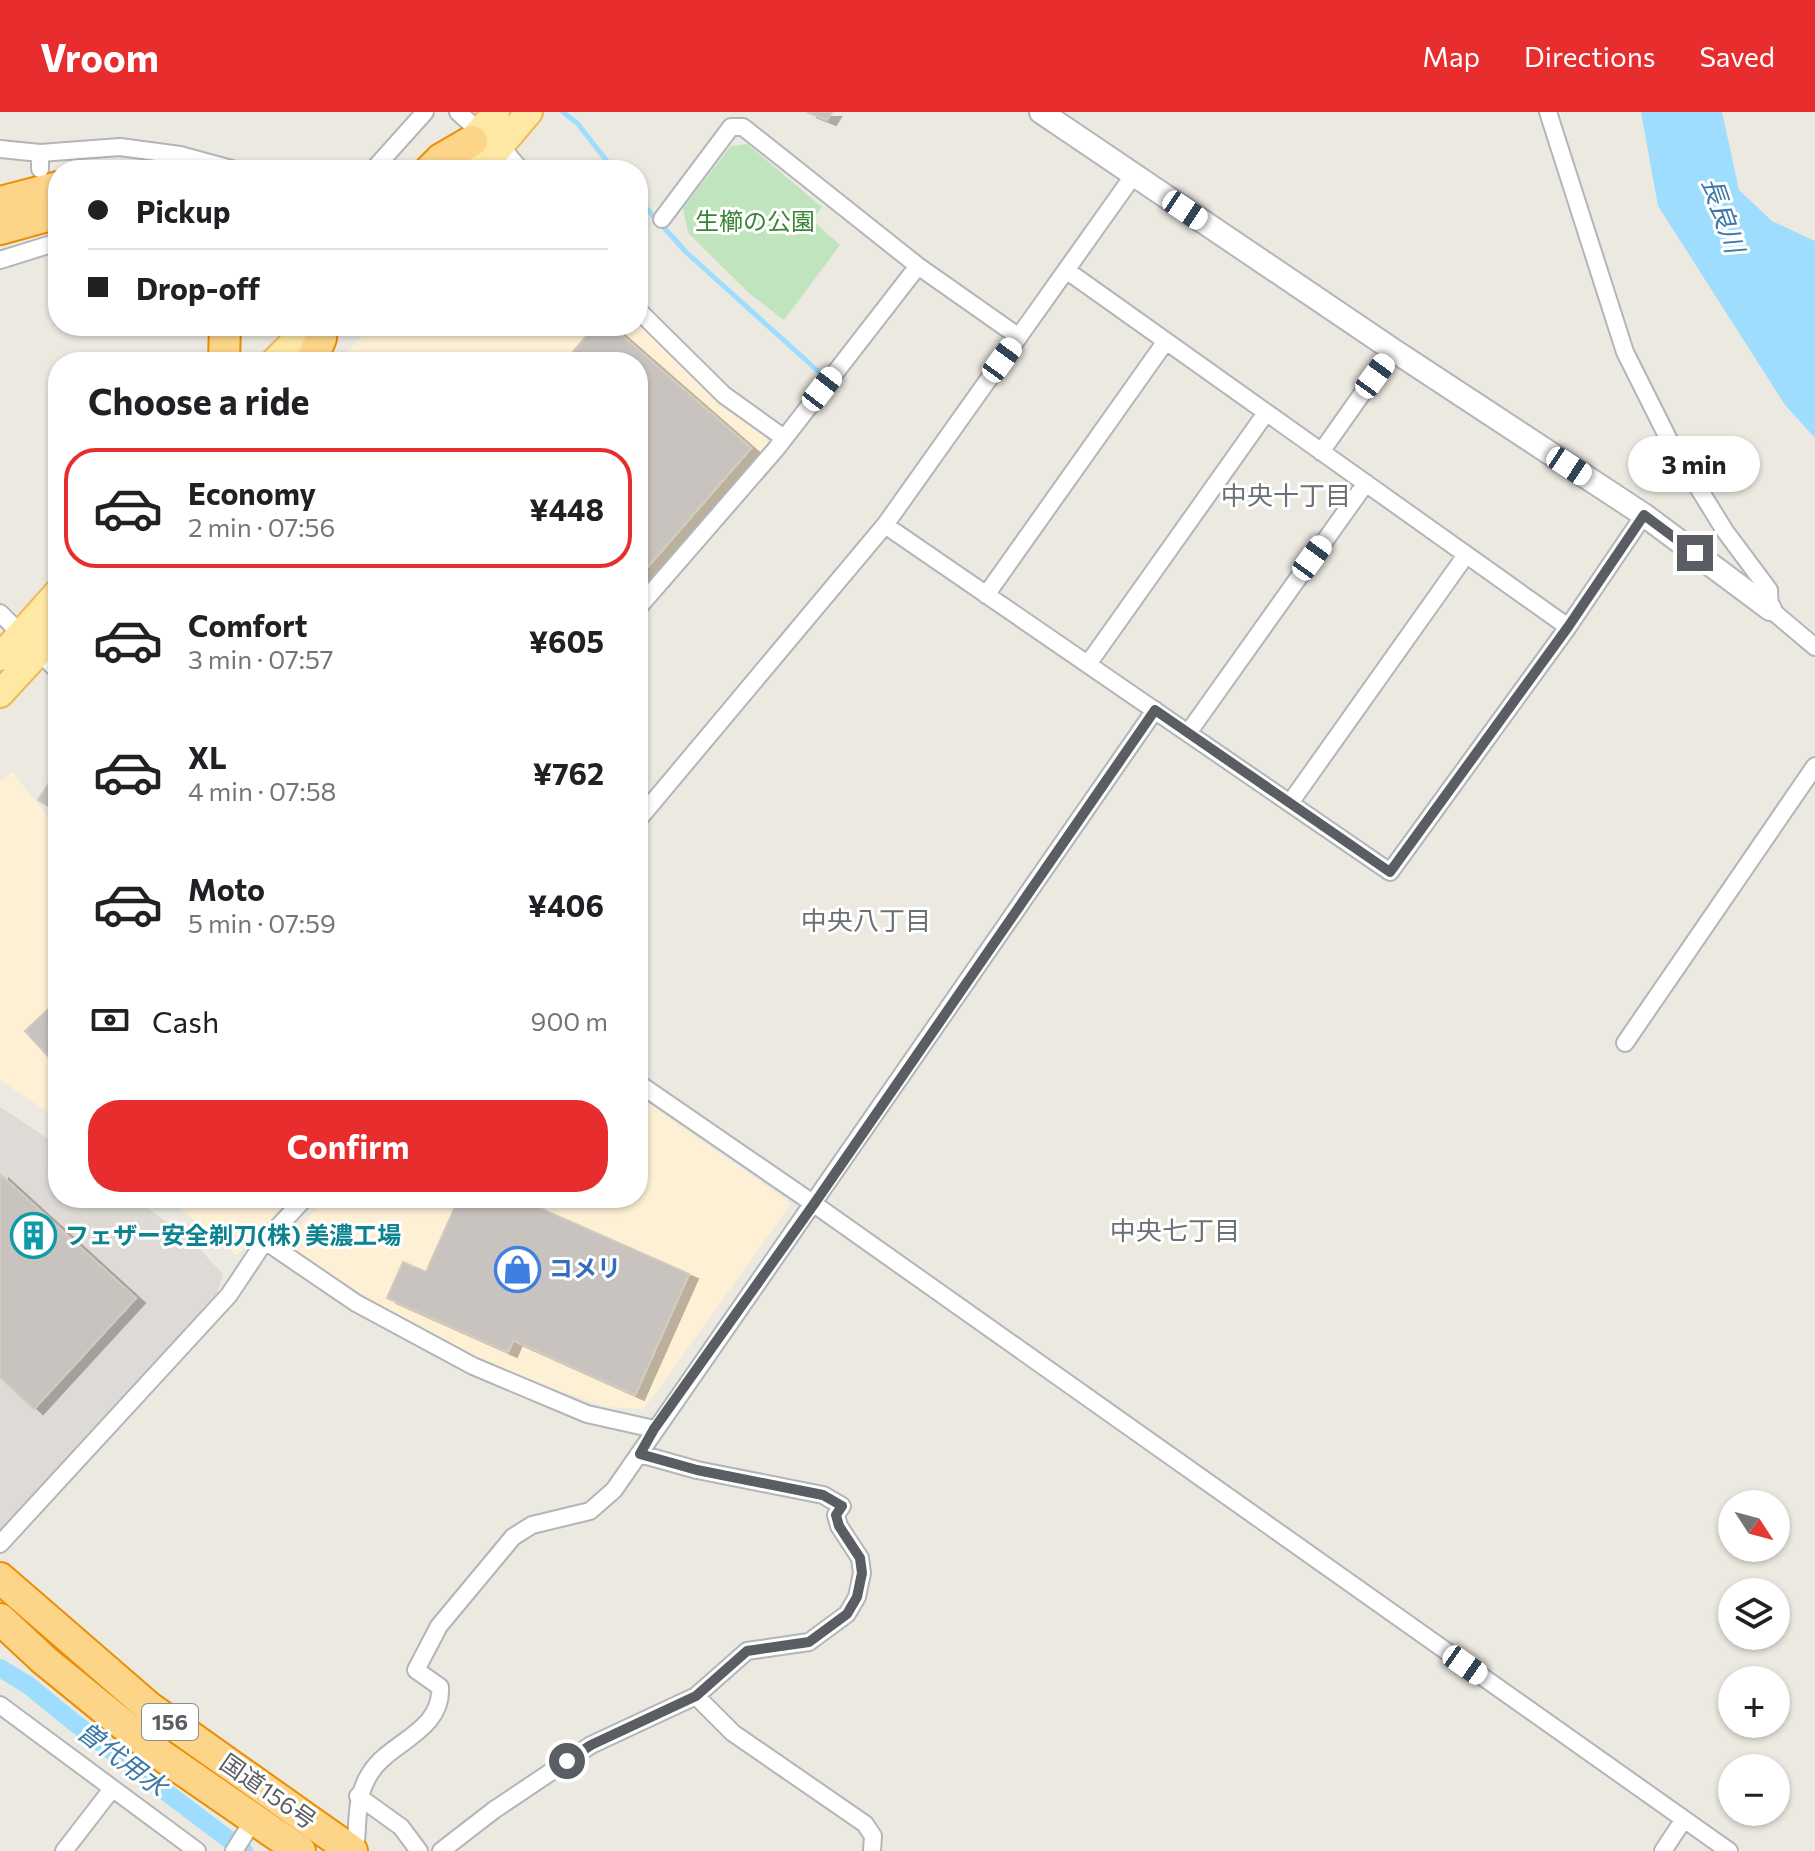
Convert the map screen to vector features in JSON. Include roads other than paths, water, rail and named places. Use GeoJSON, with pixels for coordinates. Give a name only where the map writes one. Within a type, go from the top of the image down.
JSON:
{"type":"FeatureCollection","features":[{"type":"Feature","properties":{"kind":"highway"},"geometry":{"type":"LineString","coordinates":[[440,160],[487,133]]}},
{"type":"Feature","properties":{"kind":"highway"},"geometry":{"type":"LineString","coordinates":[[0,202],[46,170]]}},
{"type":"Feature","properties":{"kind":"highway"},"geometry":{"type":"LineString","coordinates":[[0,229],[48,231]]}},
{"type":"Feature","properties":{"kind":"highway","name":"国道156号"},"geometry":{"type":"LineString","coordinates":[[0,1578],[150,1708],[353,1851]]}},
{"type":"Feature","properties":{"kind":"highway","name":"国道156号"},"geometry":{"type":"LineString","coordinates":[[0,1619],[44,1660],[158,1753],[244,1836],[300,1851]]}},
{"type":"Feature","properties":{"kind":"main road"},"geometry":{"type":"LineString","coordinates":[[458,160],[487,133],[529,112]]}},
{"type":"Feature","properties":{"kind":"main road"},"geometry":{"type":"LineString","coordinates":[[482,160],[487,133]]}},
{"type":"Feature","properties":{"kind":"main road"},"geometry":{"type":"LineString","coordinates":[[284,352],[299,336]]}},
{"type":"Feature","properties":{"kind":"main road"},"geometry":{"type":"LineString","coordinates":[[318,352],[332,336]]}},
{"type":"Feature","properties":{"kind":"main road"},"geometry":{"type":"LineString","coordinates":[[0,694],[48,610]]}},
{"type":"Feature","properties":{"kind":"main road"},"geometry":{"type":"LineString","coordinates":[[0,657],[48,635]]}},
{"type":"Feature","properties":{"kind":"street"},"geometry":{"type":"LineString","coordinates":[[382,160],[425,112]]}},
{"type":"Feature","properties":{"kind":"street"},"geometry":{"type":"LineString","coordinates":[[458,112],[487,133],[512,160]]}},
{"type":"Feature","properties":{"kind":"street"},"geometry":{"type":"LineString","coordinates":[[1041,112],[1644,515],[1770,609],[1815,647]]}},
{"type":"Feature","properties":{"kind":"street"},"geometry":{"type":"LineString","coordinates":[[1548,112],[1625,352],[1670,442],[1725,531],[1769,590],[1770,609]]}},
{"type":"Feature","properties":{"kind":"street"},"geometry":{"type":"LineString","coordinates":[[662,219],[731,127],[743,127],[918,266],[1019,337]]}},
{"type":"Feature","properties":{"kind":"street"},"geometry":{"type":"LineString","coordinates":[[78,160],[120,147],[198,160]]}},
{"type":"Feature","properties":{"kind":"street"},"geometry":{"type":"LineString","coordinates":[[0,149],[46,170]]}},
{"type":"Feature","properties":{"kind":"street"},"geometry":{"type":"LineString","coordinates":[[648,808],[885,525],[1133,176]]}},
{"type":"Feature","properties":{"kind":"street"},"geometry":{"type":"LineString","coordinates":[[0,260],[48,237]]}},
{"type":"Feature","properties":{"kind":"street"},"geometry":{"type":"LineString","coordinates":[[648,596],[784,438],[918,266]]}},
{"type":"Feature","properties":{"kind":"street"},"geometry":{"type":"LineString","coordinates":[[1066,270],[1568,627]]}},
{"type":"Feature","properties":{"kind":"street"},"geometry":{"type":"LineString","coordinates":[[648,320],[724,395],[784,438]]}},
{"type":"Feature","properties":{"kind":"street"},"geometry":{"type":"LineString","coordinates":[[986,595],[1166,341]]}},
{"type":"Feature","properties":{"kind":"street"},"geometry":{"type":"LineString","coordinates":[[1321,452],[1393,350]]}},
{"type":"Feature","properties":{"kind":"street"},"geometry":{"type":"LineString","coordinates":[[1088,664],[1266,413]]}},
{"type":"Feature","properties":{"kind":"street"},"geometry":{"type":"LineString","coordinates":[[1188,733],[1366,483]]}},
{"type":"Feature","properties":{"kind":"street"},"geometry":{"type":"LineString","coordinates":[[885,525],[1390,872],[1568,627],[1644,515]]}},
{"type":"Feature","properties":{"kind":"street"},"geometry":{"type":"LineString","coordinates":[[1290,803],[1466,555]]}},
{"type":"Feature","properties":{"kind":"street"},"geometry":{"type":"LineString","coordinates":[[0,613],[48,662]]}},
{"type":"Feature","properties":{"kind":"street"},"geometry":{"type":"LineString","coordinates":[[353,1851],[359,1820],[358,1796],[372,1769],[422,1728],[441,1701],[440,1687],[416,1670],[439,1626],[513,1537],[532,1525],[590,1511],[614,1490],[1155,710]]}},
{"type":"Feature","properties":{"kind":"street"},"geometry":{"type":"LineString","coordinates":[[1625,1043],[1815,766]]}},
{"type":"Feature","properties":{"kind":"street"},"geometry":{"type":"LineString","coordinates":[[648,1090],[1729,1851]]}},
{"type":"Feature","properties":{"kind":"street"},"geometry":{"type":"LineString","coordinates":[[0,1544],[229,1295],[265,1241],[296,1208]]}},
{"type":"Feature","properties":{"kind":"street"},"geometry":{"type":"LineString","coordinates":[[265,1241],[356,1303],[473,1366],[587,1414],[654,1429]]}},
{"type":"Feature","properties":{"kind":"street"},"geometry":{"type":"LineString","coordinates":[[441,1851],[494,1810],[591,1745],[696,1696],[747,1651],[809,1642],[847,1614],[857,1597],[862,1573],[860,1558],[839,1526],[836,1515],[842,1506],[823,1495],[697,1470],[640,1454]]}},
{"type":"Feature","properties":{"kind":"street"},"geometry":{"type":"LineString","coordinates":[[696,1696],[733,1733],[865,1824],[873,1836],[872,1851]]}},
{"type":"Feature","properties":{"kind":"street"},"geometry":{"type":"LineString","coordinates":[[1,1709],[197,1851]]}},
{"type":"Feature","properties":{"kind":"street"},"geometry":{"type":"LineString","coordinates":[[64,1851],[112,1789]]}},
{"type":"Feature","properties":{"kind":"street"},"geometry":{"type":"LineString","coordinates":[[358,1796],[401,1827],[419,1851]]}},
{"type":"Feature","properties":{"kind":"street"},"geometry":{"type":"LineString","coordinates":[[1663,1851],[1684,1819]]}},
{"type":"Feature","properties":{"kind":"water","name":"長良川"},"geometry":{"type":"Polygon","coordinates":[[[1641,112],[1722,112],[1739,190],[1772,221],[1815,241],[1815,438],[1785,405],[1658,206],[1641,112]]]}},
{"type":"Feature","properties":{"kind":"waterway"},"geometry":{"type":"LineString","coordinates":[[563,112],[577,123],[606,160]]}},
{"type":"Feature","properties":{"kind":"waterway"},"geometry":{"type":"LineString","coordinates":[[648,210],[687,253],[819,372]]}},
{"type":"Feature","properties":{"kind":"waterway","name":"曽代用水"},"geometry":{"type":"LineString","coordinates":[[0,1668],[28,1685],[244,1851]]}},
{"type":"Feature","properties":{"kind":"place","name":"フェザー安全剃刀(株) 美濃工場"},"geometry":{"type":"Point","coordinates":[34,1236]}},
{"type":"Feature","properties":{"kind":"place","name":"コメリ"},"geometry":{"type":"Point","coordinates":[518,1269]}},
{"type":"Feature","properties":{"kind":"district","name":"中央十丁目"},"geometry":{"type":"Point","coordinates":[1286,496]}},
{"type":"Feature","properties":{"kind":"district","name":"中央八丁目"},"geometry":{"type":"Point","coordinates":[866,921]}},
{"type":"Feature","properties":{"kind":"district","name":"中央七丁目"},"geometry":{"type":"Point","coordinates":[1175,1231]}},
{"type":"Feature","properties":{"kind":"park label","name":"生櫛の公園"},"geometry":{"type":"Point","coordinates":[755,222]}}]}
